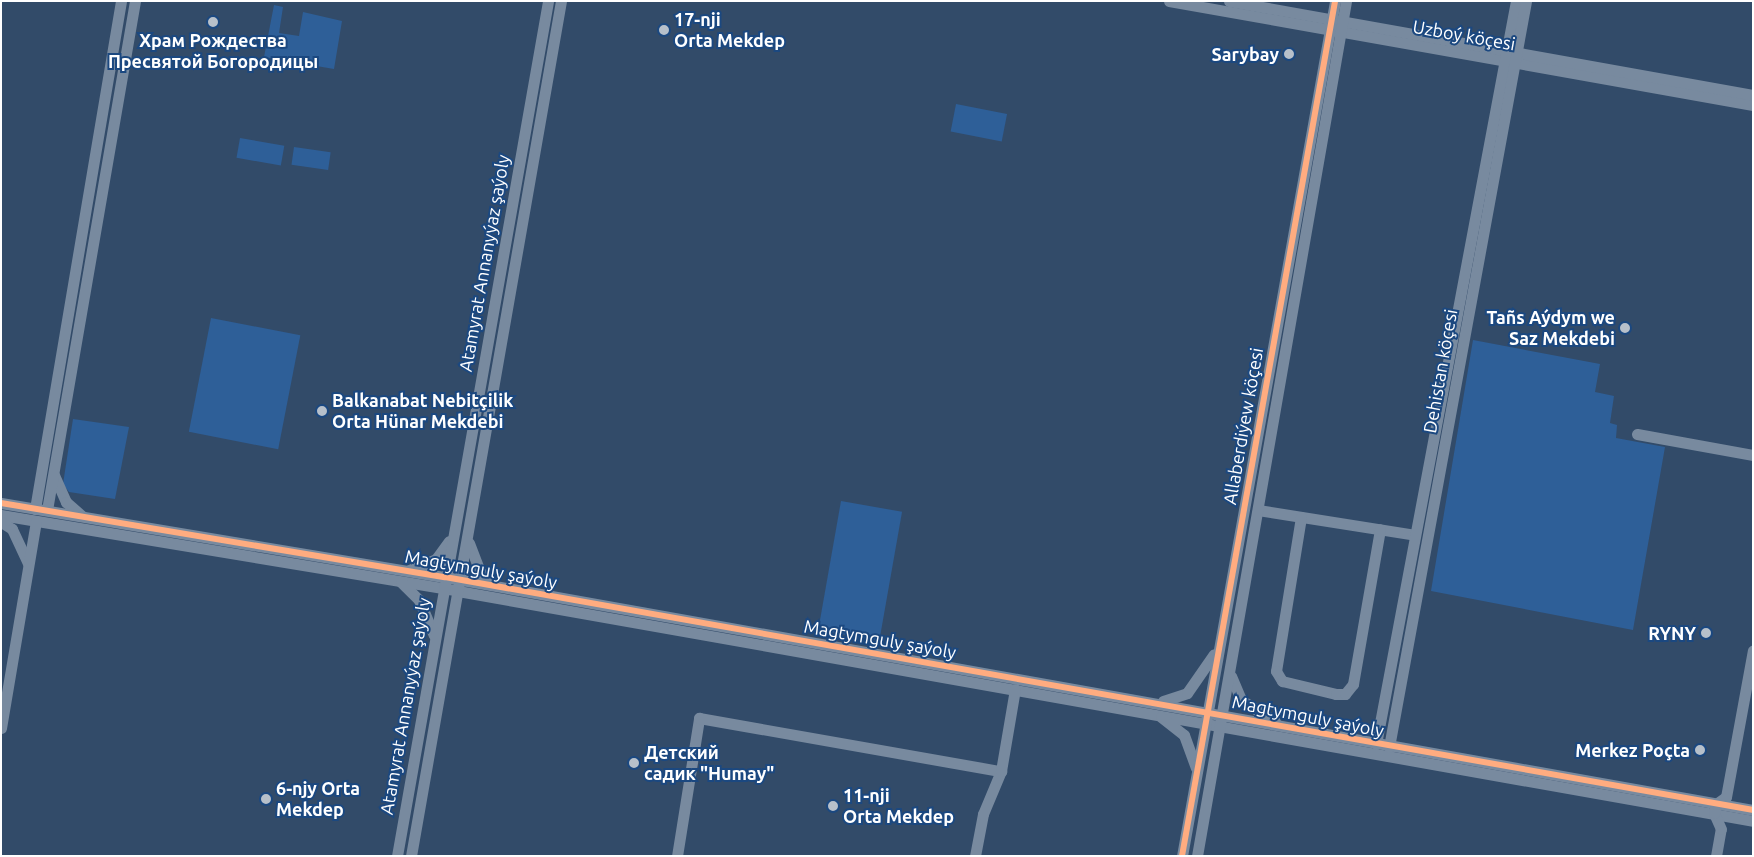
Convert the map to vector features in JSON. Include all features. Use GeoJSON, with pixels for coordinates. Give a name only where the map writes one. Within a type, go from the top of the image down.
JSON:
{"type":"FeatureCollection","features":[{"type":"Feature","properties":{"kind":"street"},"geometry":{"type":"LineString","coordinates":[[41,510],[121,1]]}},
{"type":"Feature","properties":{"kind":"street"},"geometry":{"type":"LineString","coordinates":[[41,510],[53,470],[135,1]]}},
{"type":"Feature","properties":{"kind":"street","name":"Atamyrat Annanyýaz şaýoly"},"geometry":{"type":"LineString","coordinates":[[397,856],[442,588],[454,530],[548,1]]}},
{"type":"Feature","properties":{"kind":"street","name":"Atamyrat Annanyýaz şaýoly"},"geometry":{"type":"LineString","coordinates":[[411,856],[561,1]]}},
{"type":"Feature","properties":{"kind":"street","name":"Uzboý köçesi"},"geometry":{"type":"LineString","coordinates":[[1170,1],[1336,25],[1753,105]]}},
{"type":"Feature","properties":{"kind":"street","name":"Uzboý köçesi"},"geometry":{"type":"LineString","coordinates":[[1229,1],[1336,25]]}},
{"type":"Feature","properties":{"kind":"street","name":"Allaberdiýew köçesi"},"geometry":{"type":"LineString","coordinates":[[1197,856],[1258,510],[1336,25],[1335,1]]}},
{"type":"Feature","properties":{"kind":"street","name":"Allaberdiýew köçesi"},"geometry":{"type":"LineString","coordinates":[[1182,856],[1222,626],[1336,25],[1346,1]]}},
{"type":"Feature","properties":{"kind":"street","name":"Dehistan köçesi"},"geometry":{"type":"LineString","coordinates":[[1389,747],[1510,57],[1516,1]]}},
{"type":"Feature","properties":{"kind":"street","name":"Dehistan köçesi"},"geometry":{"type":"LineString","coordinates":[[1376,744],[1415,535],[1510,57],[1526,1]]}},
{"type":"Feature","properties":{"kind":"street","name":"Uzboý köçesi"},"geometry":{"type":"LineString","coordinates":[[1510,57],[1753,95]]}},
{"type":"Feature","properties":{"kind":"street"},"geometry":{"type":"LineString","coordinates":[[1637,434],[1753,454]]}},
{"type":"Feature","properties":{"kind":"street"},"geometry":{"type":"LineString","coordinates":[[53,470],[66,502],[84,516]]}},
{"type":"Feature","properties":{"kind":"street","name":"Magtymguly şaýoly"},"geometry":{"type":"LineString","coordinates":[[1,503],[445,576],[459,585],[1206,724],[1222,720],[1295,728],[1715,808],[1753,821]]}},
{"type":"Feature","properties":{"kind":"street"},"geometry":{"type":"LineString","coordinates":[[1258,510],[1415,535]]}},
{"type":"Feature","properties":{"kind":"street","name":"Magtymguly şaýoly"},"geometry":{"type":"LineString","coordinates":[[1,515],[442,588],[459,585],[498,587],[1208,712],[1222,720],[1715,808],[1753,810]]}},
{"type":"Feature","properties":{"kind":"street"},"geometry":{"type":"LineString","coordinates":[[1301,516],[1276,671],[1282,681],[1336,694],[1345,694],[1353,684],[1380,529]]}},
{"type":"Feature","properties":{"kind":"street"},"geometry":{"type":"LineString","coordinates":[[1,728],[36,521]]}},
{"type":"Feature","properties":{"kind":"street"},"geometry":{"type":"LineString","coordinates":[[1,522],[16,536],[29,566]]}},
{"type":"Feature","properties":{"kind":"street"},"geometry":{"type":"LineString","coordinates":[[407,570],[436,559],[454,530]]}},
{"type":"Feature","properties":{"kind":"street"},"geometry":{"type":"LineString","coordinates":[[468,535],[480,572],[498,587]]}},
{"type":"Feature","properties":{"kind":"street"},"geometry":{"type":"LineString","coordinates":[[402,582],[419,600],[434,636]]}},
{"type":"Feature","properties":{"kind":"street"},"geometry":{"type":"LineString","coordinates":[[1144,702],[1176,700],[1187,693],[1212,659],[1222,626]]}},
{"type":"Feature","properties":{"kind":"street"},"geometry":{"type":"LineString","coordinates":[[1716,856],[1721,829],[1715,808],[1726,797],[1749,689],[1753,650]]}},
{"type":"Feature","properties":{"kind":"street"},"geometry":{"type":"LineString","coordinates":[[1230,670],[1233,688],[1248,706],[1295,728]]}},
{"type":"Feature","properties":{"kind":"street"},"geometry":{"type":"LineString","coordinates":[[975,856],[983,814],[1001,771],[1015,689]]}},
{"type":"Feature","properties":{"kind":"street"},"geometry":{"type":"LineString","coordinates":[[1155,714],[1184,735],[1197,772]]}},
{"type":"Feature","properties":{"kind":"street"},"geometry":{"type":"LineString","coordinates":[[677,856],[699,718],[1001,771]]}},
{"type":"Feature","properties":{"kind":"shaded area"},"geometry":{"type":"Polygon","coordinates":[[[274,5],[283,7],[279,33],[299,36],[303,12],[342,21],[334,69],[264,57],[274,5]]]}},
{"type":"Feature","properties":{"kind":"shaded area"},"geometry":{"type":"Polygon","coordinates":[[[956,104],[1007,114],[1002,141],[951,131],[956,104]]]}},
{"type":"Feature","properties":{"kind":"shaded area"},"geometry":{"type":"Polygon","coordinates":[[[240,138],[284,146],[281,166],[237,158],[240,138]]]}},
{"type":"Feature","properties":{"kind":"shaded area"},"geometry":{"type":"Polygon","coordinates":[[[294,147],[331,152],[328,170],[291,165],[294,147]]]}},
{"type":"Feature","properties":{"kind":"shaded area"},"geometry":{"type":"Polygon","coordinates":[[[211,318],[300,335],[278,449],[189,432],[211,318]]]}},
{"type":"Feature","properties":{"kind":"shaded area"},"geometry":{"type":"Polygon","coordinates":[[[1473,340],[1600,364],[1595,392],[1614,396],[1610,423],[1617,425],[1616,438],[1665,447],[1633,630],[1431,591],[1473,340]]]}},
{"type":"Feature","properties":{"kind":"shaded area"},"geometry":{"type":"Polygon","coordinates":[[[73,419],[129,427],[115,499],[69,492],[63,484],[73,419]]]}},
{"type":"Feature","properties":{"kind":"shaded area"},"geometry":{"type":"Polygon","coordinates":[[[841,501],[902,512],[879,641],[818,630],[841,501]]]}},
{"type":"Feature","properties":{"kind":"cycle path"},"geometry":{"type":"LineString","coordinates":[[1182,856],[1335,1]]}},
{"type":"Feature","properties":{"kind":"cycle path"},"geometry":{"type":"LineString","coordinates":[[1,503],[445,577],[1753,810]]}},
{"type":"Feature","properties":{"kind":"place","name":"Храм Рождества Пресвятой Богородицы"},"geometry":{"type":"Point","coordinates":[213,22]}},
{"type":"Feature","properties":{"kind":"place","name":"17-nji Orta Mekdep"},"geometry":{"type":"Point","coordinates":[664,30]}},
{"type":"Feature","properties":{"kind":"place","name":"Sarybay"},"geometry":{"type":"Point","coordinates":[1289,54]}},
{"type":"Feature","properties":{"kind":"place","name":"Tañs Aýdym we Saz Mekdebi"},"geometry":{"type":"Point","coordinates":[1625,328]}},
{"type":"Feature","properties":{"kind":"place","name":"Balkanabat Nebitçilik Orta Hünar Mekdebi"},"geometry":{"type":"Point","coordinates":[322,411]}},
{"type":"Feature","properties":{"kind":"place","name":"RYNY"},"geometry":{"type":"Point","coordinates":[1706,633]}},
{"type":"Feature","properties":{"kind":"place","name":"Merkez Poçta"},"geometry":{"type":"Point","coordinates":[1700,750]}},
{"type":"Feature","properties":{"kind":"place","name":"Детский садик \"Humay\""},"geometry":{"type":"Point","coordinates":[634,763]}},
{"type":"Feature","properties":{"kind":"place","name":"6-njy Orta Mekdep"},"geometry":{"type":"Point","coordinates":[266,799]}},
{"type":"Feature","properties":{"kind":"place","name":"11-nji Orta Mekdep"},"geometry":{"type":"Point","coordinates":[833,806]}}]}
